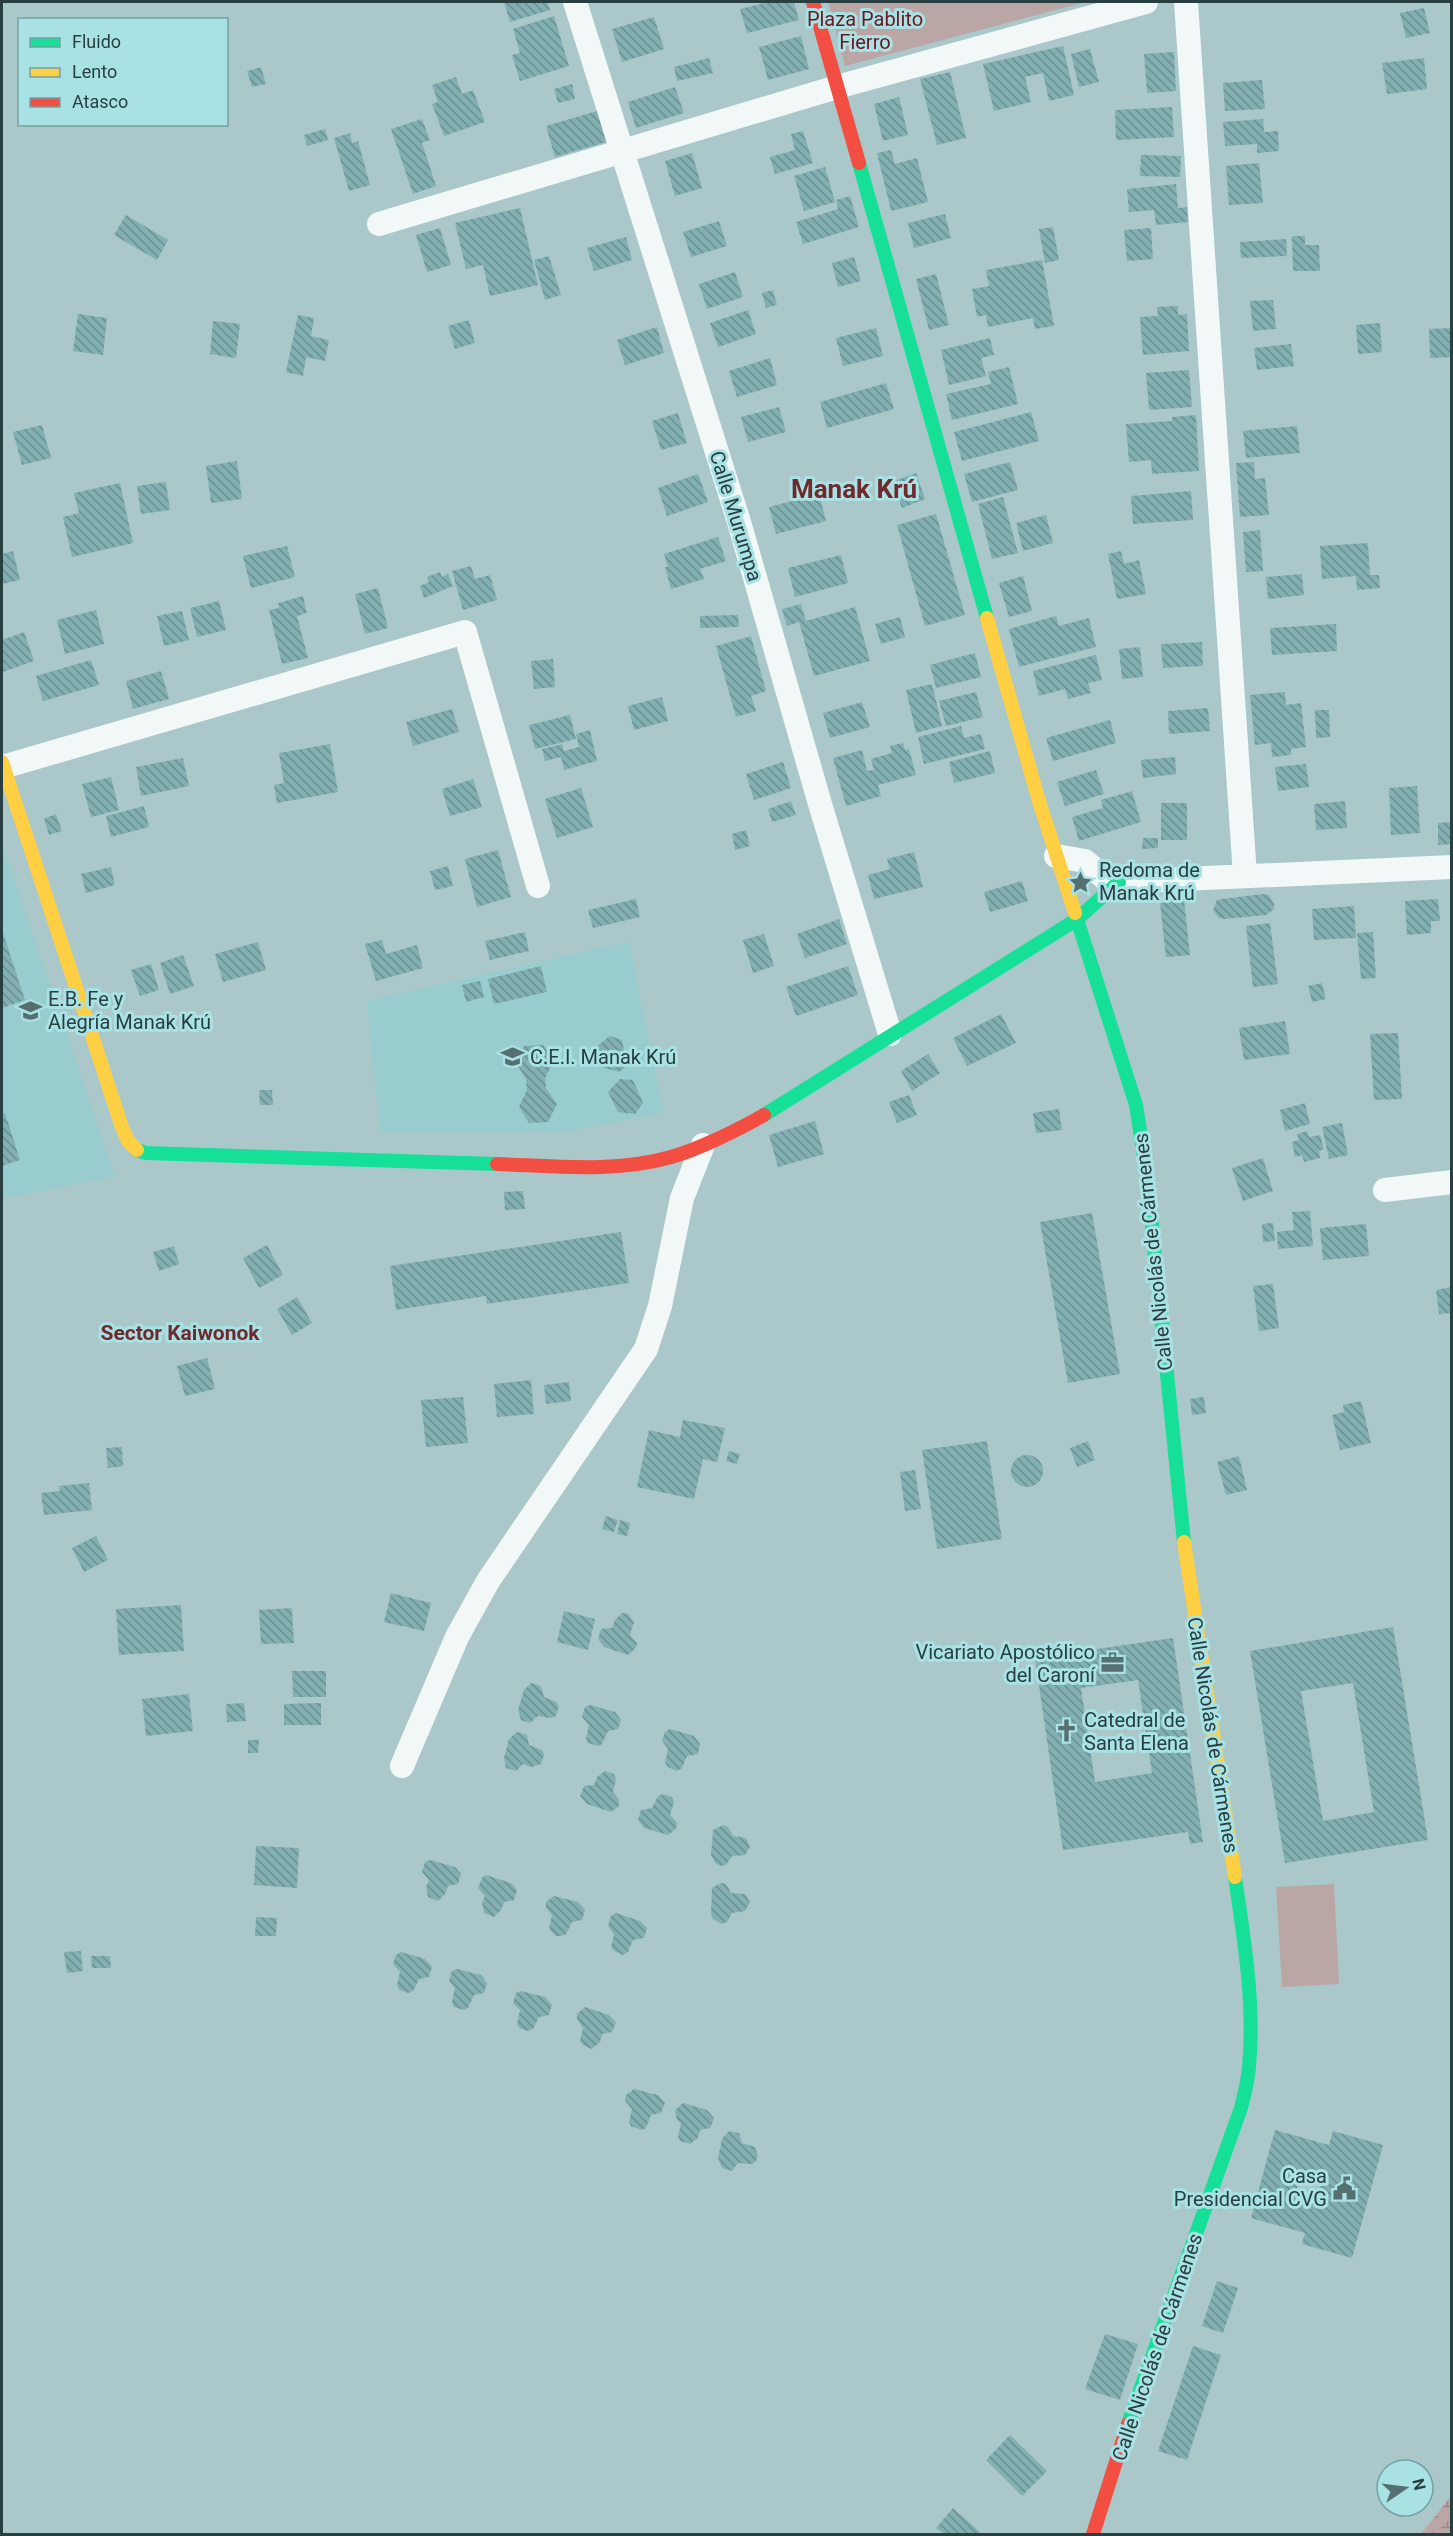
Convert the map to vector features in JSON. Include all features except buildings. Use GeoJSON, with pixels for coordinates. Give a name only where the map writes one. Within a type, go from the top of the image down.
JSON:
{"type":"FeatureCollection","features":[{"type":"Feature","properties":{"kind":"street","name":"Calle Murumpa"},"geometry":{"type":"LineString","coordinates":[[575,2],[739,522],[820,804],[890,1034]]}},
{"type":"Feature","properties":{"kind":"street","name":"Calle Nicolás de Cármenes"},"geometry":{"type":"LineString","coordinates":[[813,2],[1056,856],[1136,1106],[1143,1143],[1187,1575],[1243,1930],[1251,2024],[1250,2069],[1241,2108],[1139,2390],[1093,2535]]}},
{"type":"Feature","properties":{"kind":"street"},"geometry":{"type":"LineString","coordinates":[[379,224],[837,87],[1146,2]]}},
{"type":"Feature","properties":{"kind":"street"},"geometry":{"type":"LineString","coordinates":[[1186,2],[1245,876]]}},
{"type":"Feature","properties":{"kind":"street"},"geometry":{"type":"LineString","coordinates":[[538,886],[465,632],[2,764],[122,1127],[131,1146],[137,1151],[175,1155],[584,1167],[646,1162],[672,1157],[748,1124],[789,1100],[890,1034],[1088,913],[1119,882]]}},
{"type":"Feature","properties":{"kind":"street"},"geometry":{"type":"LineString","coordinates":[[1056,856],[1085,861],[1108,881],[1119,882],[1452,867]]}},
{"type":"Feature","properties":{"kind":"street"},"geometry":{"type":"LineString","coordinates":[[402,1766],[457,1637],[488,1581],[646,1349],[660,1306],[682,1198],[703,1144]]}},
{"type":"Feature","properties":{"kind":"street"},"geometry":{"type":"LineString","coordinates":[[1385,1190],[1452,1182]]}},
{"type":"Feature","properties":{"kind":"shaded area","name":"E.B. Fe y Alegría Manak Krú"},"geometry":{"type":"Polygon","coordinates":[[[2,843],[115,1177],[2,1198],[2,843]]]}},
{"type":"Feature","properties":{"kind":"shaded area","name":"C.E.I. Manak Krú"},"geometry":{"type":"Polygon","coordinates":[[[629,942],[664,1112],[558,1132],[380,1132],[367,1001],[629,942]]]}},
{"type":"Feature","properties":{"kind":"green space","name":"Plaza Pablito Fierro"},"geometry":{"type":"Polygon","coordinates":[[[828,2],[1086,2],[845,66],[828,2]]]}},
{"type":"Feature","properties":{"kind":"green space"},"geometry":{"type":"Polygon","coordinates":[[[1334,1884],[1339,1984],[1282,1987],[1276,1887],[1334,1884]]]}},
{"type":"Feature","properties":{"kind":"green space"},"geometry":{"type":"Polygon","coordinates":[[[1451,2496],[1451,2534],[1421,2534],[1451,2496]]]}},
{"type":"Feature","properties":{"kind":"traffic: fast"},"geometry":{"type":"LineString","coordinates":[[859,163],[987,618]]}},
{"type":"Feature","properties":{"kind":"traffic: fast"},"geometry":{"type":"LineString","coordinates":[[764,1115],[1076,920],[1119,882]]}},
{"type":"Feature","properties":{"kind":"traffic: fast"},"geometry":{"type":"LineString","coordinates":[[1075,913],[1136,1105],[1147,1176],[1184,1542]]}},
{"type":"Feature","properties":{"kind":"traffic: fast"},"geometry":{"type":"LineString","coordinates":[[137,1150],[146,1153],[497,1164]]}},
{"type":"Feature","properties":{"kind":"traffic: fast"},"geometry":{"type":"LineString","coordinates":[[1128,2424],[1241,2108],[1247,2083],[1250,1996],[1235,1877]]}},
{"type":"Feature","properties":{"kind":"traffic: slow"},"geometry":{"type":"LineString","coordinates":[[987,618],[1039,801],[1075,913]]}},
{"type":"Feature","properties":{"kind":"traffic: slow"},"geometry":{"type":"LineString","coordinates":[[2,762],[122,1127],[128,1141],[137,1150]]}},
{"type":"Feature","properties":{"kind":"traffic: slow"},"geometry":{"type":"LineString","coordinates":[[1184,1542],[1235,1877]]}},
{"type":"Feature","properties":{"kind":"traffic: jam"},"geometry":{"type":"LineString","coordinates":[[813,2],[859,163]]}},
{"type":"Feature","properties":{"kind":"traffic: jam"},"geometry":{"type":"LineString","coordinates":[[497,1164],[606,1167],[650,1162],[693,1149],[731,1133],[764,1115]]}},
{"type":"Feature","properties":{"kind":"traffic: jam"},"geometry":{"type":"LineString","coordinates":[[1093,2534],[1128,2424]]}},
{"type":"Feature","properties":{"kind":"place","name":"Redoma de Manak Krú"},"geometry":{"type":"Point","coordinates":[1081,882]}},
{"type":"Feature","properties":{"kind":"place","name":"E.B. Fe y Alegría Manak Krú"},"geometry":{"type":"Point","coordinates":[30,1010]}},
{"type":"Feature","properties":{"kind":"place","name":"C.E.I. Manak Krú"},"geometry":{"type":"Point","coordinates":[512,1057]}},
{"type":"Feature","properties":{"kind":"place","name":"Vicariato Apostólico del Caroní"},"geometry":{"type":"Point","coordinates":[1113,1663]}},
{"type":"Feature","properties":{"kind":"place","name":"Catedral de Santa Elena"},"geometry":{"type":"Point","coordinates":[1066,1731]}},
{"type":"Feature","properties":{"kind":"place","name":"Casa Presidencial CVG"},"geometry":{"type":"Point","coordinates":[1345,2188]}},
{"type":"Feature","properties":{"kind":"district","name":"Manak Krú"},"geometry":{"type":"Point","coordinates":[854,489]}},
{"type":"Feature","properties":{"kind":"district","name":"Sector Kaiwonok"},"geometry":{"type":"Point","coordinates":[180,1333]}}]}
